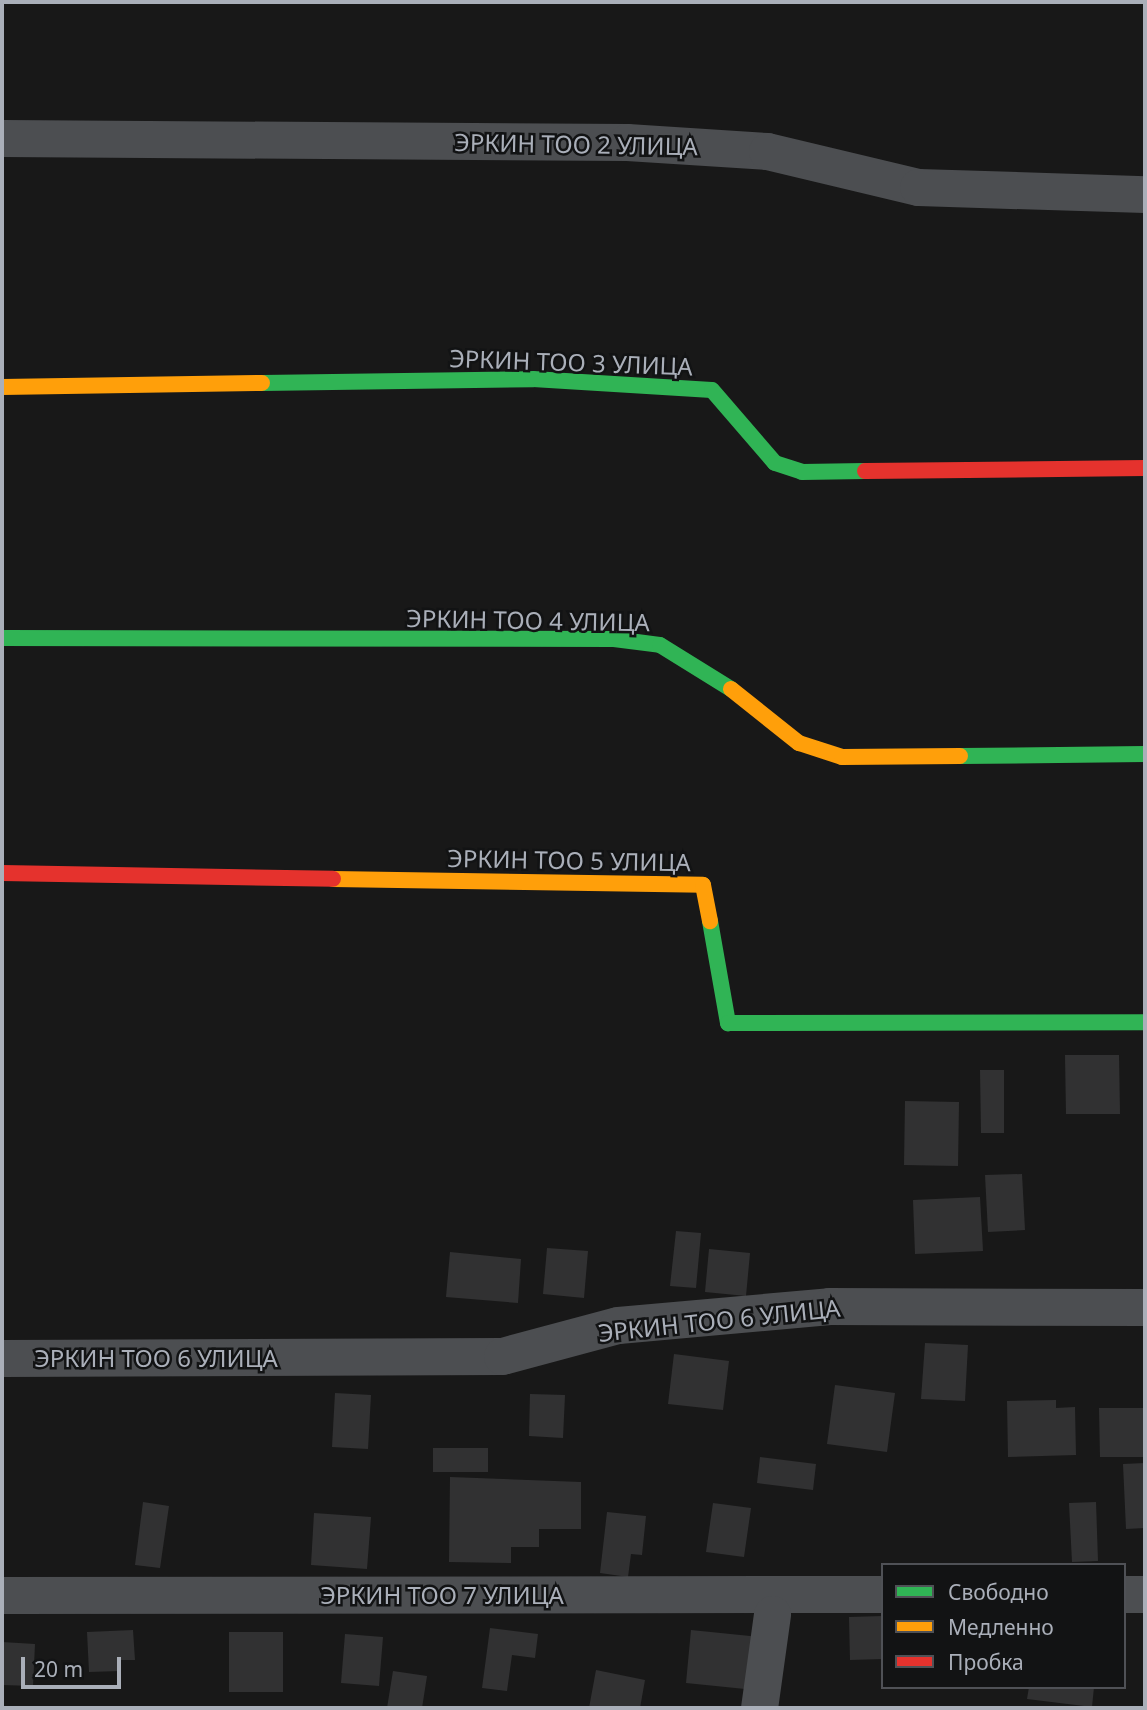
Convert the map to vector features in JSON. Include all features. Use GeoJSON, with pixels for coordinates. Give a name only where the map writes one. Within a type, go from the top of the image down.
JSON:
{"type":"FeatureCollection","features":[{"type":"Feature","properties":{"kind":"street","name":"ЭРКИН ТОО 2 УЛИЦА"},"geometry":{"type":"LineString","coordinates":[[2,138],[627,142],[767,151],[918,187],[1145,194]]}},
{"type":"Feature","properties":{"kind":"street","name":"ЭРКИН ТОО 3 УЛИЦА"},"geometry":{"type":"LineString","coordinates":[[2,387],[533,379],[712,390],[775,463],[802,472],[1145,468]]}},
{"type":"Feature","properties":{"kind":"street","name":"ЭРКИН ТОО 4 УЛИЦА"},"geometry":{"type":"LineString","coordinates":[[2,638],[614,639],[660,645],[702,666],[799,743],[842,757],[1145,754]]}},
{"type":"Feature","properties":{"kind":"street","name":"ЭРКИН ТОО 5 УЛИЦА"},"geometry":{"type":"LineString","coordinates":[[2,873],[703,885],[728,1023],[1145,1023]]}},
{"type":"Feature","properties":{"kind":"street","name":"ЭРКИН ТОО 6 УЛИЦА"},"geometry":{"type":"LineString","coordinates":[[2,1358],[502,1356],[618,1325],[829,1306],[1145,1307]]}},
{"type":"Feature","properties":{"kind":"street","name":"ЭРКИН ТОО 7 УЛИЦА"},"geometry":{"type":"LineString","coordinates":[[2,1595],[881,1594]]}},
{"type":"Feature","properties":{"kind":"street"},"geometry":{"type":"LineString","coordinates":[[1126,1594],[1145,1594]]}},
{"type":"Feature","properties":{"kind":"street"},"geometry":{"type":"LineString","coordinates":[[759,1708],[772,1614]]}},
{"type":"Feature","properties":{"kind":"building"},"geometry":{"type":"Polygon","coordinates":[[[1065,1055],[1119,1055],[1120,1114],[1066,1114],[1065,1055]]]}},
{"type":"Feature","properties":{"kind":"building"},"geometry":{"type":"Polygon","coordinates":[[[980,1070],[1004,1070],[1004,1133],[981,1133],[980,1070]]]}},
{"type":"Feature","properties":{"kind":"building"},"geometry":{"type":"Polygon","coordinates":[[[905,1101],[959,1102],[958,1166],[904,1165],[905,1101]]]}},
{"type":"Feature","properties":{"kind":"building"},"geometry":{"type":"Polygon","coordinates":[[[1022,1174],[1025,1230],[988,1232],[985,1175],[1022,1174]]]}},
{"type":"Feature","properties":{"kind":"building"},"geometry":{"type":"Polygon","coordinates":[[[980,1197],[983,1251],[915,1254],[913,1200],[980,1197]]]}},
{"type":"Feature","properties":{"kind":"building"},"geometry":{"type":"Polygon","coordinates":[[[676,1231],[701,1233],[696,1288],[670,1286],[676,1231]]]}},
{"type":"Feature","properties":{"kind":"building"},"geometry":{"type":"Polygon","coordinates":[[[547,1248],[588,1251],[584,1298],[543,1294],[547,1248]]]}},
{"type":"Feature","properties":{"kind":"building"},"geometry":{"type":"Polygon","coordinates":[[[709,1249],[750,1253],[746,1296],[705,1292],[709,1249]]]}},
{"type":"Feature","properties":{"kind":"building"},"geometry":{"type":"Polygon","coordinates":[[[450,1252],[521,1259],[518,1303],[446,1297],[450,1252]]]}},
{"type":"Feature","properties":{"kind":"building"},"geometry":{"type":"Polygon","coordinates":[[[925,1343],[968,1345],[965,1401],[921,1399],[925,1343]]]}},
{"type":"Feature","properties":{"kind":"building"},"geometry":{"type":"Polygon","coordinates":[[[674,1354],[729,1361],[723,1410],[668,1404],[674,1354]]]}},
{"type":"Feature","properties":{"kind":"building"},"geometry":{"type":"Polygon","coordinates":[[[835,1385],[895,1393],[887,1452],[827,1444],[835,1385]]]}},
{"type":"Feature","properties":{"kind":"building"},"geometry":{"type":"Polygon","coordinates":[[[335,1393],[371,1395],[368,1449],[332,1447],[335,1393]]]}},
{"type":"Feature","properties":{"kind":"building"},"geometry":{"type":"Polygon","coordinates":[[[530,1394],[565,1395],[563,1438],[529,1436],[530,1394]]]}},
{"type":"Feature","properties":{"kind":"building"},"geometry":{"type":"Polygon","coordinates":[[[1056,1400],[1056,1408],[1075,1407],[1076,1455],[1008,1457],[1007,1401],[1056,1400]]]}},
{"type":"Feature","properties":{"kind":"building"},"geometry":{"type":"Polygon","coordinates":[[[1099,1408],[1144,1408],[1145,1457],[1100,1457],[1099,1408]]]}},
{"type":"Feature","properties":{"kind":"building"},"geometry":{"type":"Polygon","coordinates":[[[433,1448],[488,1448],[488,1472],[433,1472],[433,1448]]]}},
{"type":"Feature","properties":{"kind":"building"},"geometry":{"type":"Polygon","coordinates":[[[760,1457],[816,1464],[813,1490],[757,1483],[760,1457]]]}},
{"type":"Feature","properties":{"kind":"building"},"geometry":{"type":"Polygon","coordinates":[[[1145,1463],[1145,1528],[1126,1529],[1123,1464],[1145,1463]]]}},
{"type":"Feature","properties":{"kind":"building"},"geometry":{"type":"Polygon","coordinates":[[[450,1477],[581,1482],[581,1529],[539,1529],[539,1547],[511,1547],[511,1563],[449,1562],[450,1477]]]}},
{"type":"Feature","properties":{"kind":"building"},"geometry":{"type":"Polygon","coordinates":[[[143,1502],[169,1506],[160,1568],[135,1565],[143,1502]]]}},
{"type":"Feature","properties":{"kind":"building"},"geometry":{"type":"Polygon","coordinates":[[[1096,1502],[1098,1561],[1072,1562],[1069,1503],[1096,1502]]]}},
{"type":"Feature","properties":{"kind":"building"},"geometry":{"type":"Polygon","coordinates":[[[713,1503],[751,1508],[744,1557],[706,1552],[713,1503]]]}},
{"type":"Feature","properties":{"kind":"building"},"geometry":{"type":"Polygon","coordinates":[[[607,1512],[646,1516],[642,1555],[631,1554],[628,1577],[600,1573],[607,1512]]]}},
{"type":"Feature","properties":{"kind":"building"},"geometry":{"type":"Polygon","coordinates":[[[314,1513],[371,1517],[367,1569],[311,1565],[314,1513]]]}},
{"type":"Feature","properties":{"kind":"building"},"geometry":{"type":"Polygon","coordinates":[[[881,1616],[881,1659],[850,1660],[849,1617],[881,1616]]]}},
{"type":"Feature","properties":{"kind":"building"},"geometry":{"type":"Polygon","coordinates":[[[490,1628],[538,1634],[535,1658],[512,1655],[507,1691],[482,1688],[490,1628]]]}},
{"type":"Feature","properties":{"kind":"building"},"geometry":{"type":"Polygon","coordinates":[[[133,1630],[135,1660],[120,1660],[121,1671],[89,1672],[87,1632],[133,1630]]]}},
{"type":"Feature","properties":{"kind":"building"},"geometry":{"type":"Polygon","coordinates":[[[691,1630],[760,1637],[755,1690],[686,1683],[691,1630]]]}},
{"type":"Feature","properties":{"kind":"building"},"geometry":{"type":"Polygon","coordinates":[[[229,1632],[283,1632],[283,1692],[229,1692],[229,1632]]]}},
{"type":"Feature","properties":{"kind":"building"},"geometry":{"type":"Polygon","coordinates":[[[345,1634],[383,1637],[379,1686],[341,1683],[345,1634]]]}},
{"type":"Feature","properties":{"kind":"building"},"geometry":{"type":"Polygon","coordinates":[[[2,1642],[35,1644],[33,1686],[2,1685],[2,1642]]]}},
{"type":"Feature","properties":{"kind":"building"},"geometry":{"type":"Polygon","coordinates":[[[596,1670],[645,1680],[640,1708],[589,1708],[596,1670]]]}},
{"type":"Feature","properties":{"kind":"building"},"geometry":{"type":"Polygon","coordinates":[[[393,1671],[427,1676],[422,1708],[387,1708],[393,1671]]]}},
{"type":"Feature","properties":{"kind":"building"},"geometry":{"type":"Polygon","coordinates":[[[1029,1689],[1094,1689],[1092,1707],[1027,1699],[1029,1689]]]}},
{"type":"Feature","properties":{"kind":"traffic: fast"},"geometry":{"type":"LineString","coordinates":[[262,383],[533,379],[712,390],[775,463],[802,472],[865,471]]}},
{"type":"Feature","properties":{"kind":"traffic: fast"},"geometry":{"type":"LineString","coordinates":[[2,638],[614,639],[660,645],[731,689]]}},
{"type":"Feature","properties":{"kind":"traffic: fast"},"geometry":{"type":"LineString","coordinates":[[960,756],[1145,754]]}},
{"type":"Feature","properties":{"kind":"traffic: fast"},"geometry":{"type":"LineString","coordinates":[[710,921],[728,1023],[1145,1022]]}},
{"type":"Feature","properties":{"kind":"traffic: slow"},"geometry":{"type":"LineString","coordinates":[[2,387],[262,383]]}},
{"type":"Feature","properties":{"kind":"traffic: slow"},"geometry":{"type":"LineString","coordinates":[[731,689],[799,743],[842,757],[960,756]]}},
{"type":"Feature","properties":{"kind":"traffic: slow"},"geometry":{"type":"LineString","coordinates":[[333,879],[703,885],[710,921]]}},
{"type":"Feature","properties":{"kind":"traffic: jam"},"geometry":{"type":"LineString","coordinates":[[865,471],[1145,468]]}},
{"type":"Feature","properties":{"kind":"traffic: jam"},"geometry":{"type":"LineString","coordinates":[[2,873],[333,879]]}}]}
